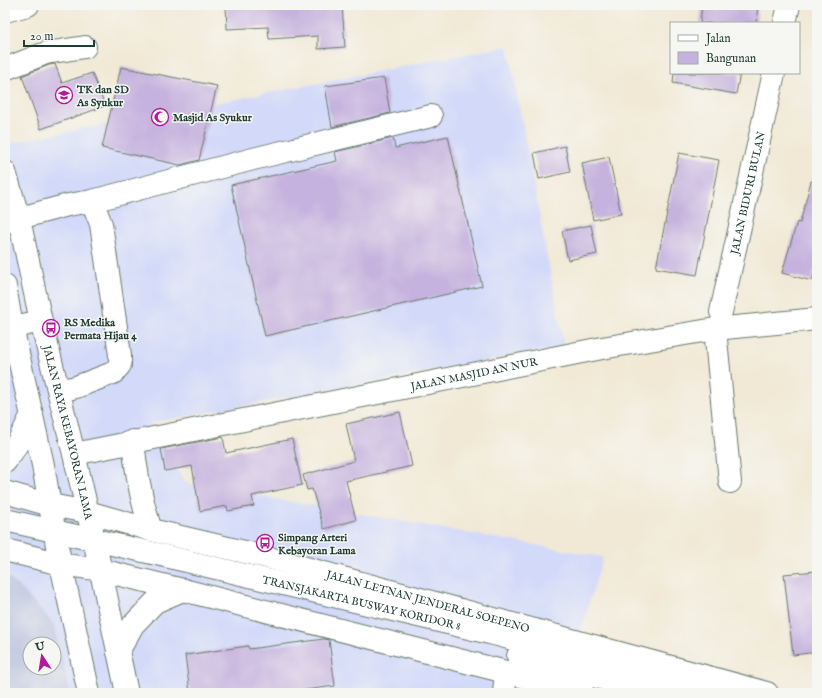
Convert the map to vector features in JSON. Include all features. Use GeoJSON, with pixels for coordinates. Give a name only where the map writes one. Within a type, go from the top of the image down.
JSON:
{"type":"FeatureCollection","features":[{"type":"Feature","properties":{"kind":"main road"},"geometry":{"type":"LineString","coordinates":[[5,12],[28,5]]}},
{"type":"Feature","properties":{"kind":"main road"},"geometry":{"type":"LineString","coordinates":[[785,22],[789,5]]}},
{"type":"Feature","properties":{"kind":"main road"},"geometry":{"type":"LineString","coordinates":[[5,69],[46,53],[85,47]]}},
{"type":"Feature","properties":{"kind":"main road","name":"JALAN BIDURI BULAN"},"geometry":{"type":"LineString","coordinates":[[730,482],[718,320],[774,74]]}},
{"type":"Feature","properties":{"kind":"main road"},"geometry":{"type":"LineString","coordinates":[[12,221],[68,205],[92,201],[257,158],[431,116]]}},
{"type":"Feature","properties":{"kind":"main road","name":"JALAN RAYA KEBAYORAN LAMA"},"geometry":{"type":"LineString","coordinates":[[5,172],[12,221],[41,320],[59,391],[88,512],[126,693]]}},
{"type":"Feature","properties":{"kind":"main road"},"geometry":{"type":"LineString","coordinates":[[59,391],[76,387],[113,373],[120,365],[119,347],[101,224],[92,201]]}},
{"type":"Feature","properties":{"kind":"main road"},"geometry":{"type":"LineString","coordinates":[[5,286],[9,328],[32,414],[89,693]]}},
{"type":"Feature","properties":{"kind":"main road","name":"JALAN MASJID AN NUR"},"geometry":{"type":"LineString","coordinates":[[74,454],[602,348],[718,320],[817,319]]}},
{"type":"Feature","properties":{"kind":"main road"},"geometry":{"type":"LineString","coordinates":[[9,328],[41,320]]}},
{"type":"Feature","properties":{"kind":"main road"},"geometry":{"type":"LineString","coordinates":[[5,462],[22,436],[32,414]]}},
{"type":"Feature","properties":{"kind":"main road"},"geometry":{"type":"LineString","coordinates":[[133,441],[140,493],[151,530]]}},
{"type":"Feature","properties":{"kind":"main road","name":"JALAN LETNAN JENDERAL SOEPENO"},"geometry":{"type":"LineString","coordinates":[[5,492],[50,505],[88,512],[151,530],[262,556],[767,693]]}},
{"type":"Feature","properties":{"kind":"main road","name":"TRANSJAKARTA BUSWAY KORIDOR 8"},"geometry":{"type":"LineString","coordinates":[[5,520],[58,547]]}},
{"type":"Feature","properties":{"kind":"main road","name":"TRANSJAKARTA BUSWAY KORIDOR 8"},"geometry":{"type":"LineString","coordinates":[[5,535],[97,555],[482,631],[717,693]]}},
{"type":"Feature","properties":{"kind":"main road"},"geometry":{"type":"LineString","coordinates":[[5,550],[58,547],[97,555],[183,590],[583,693]]}},
{"type":"Feature","properties":{"kind":"main road","name":"TRANSJAKARTA BUSWAY KORIDOR 8"},"geometry":{"type":"LineString","coordinates":[[97,555],[487,648],[656,693]]}},
{"type":"Feature","properties":{"kind":"main road"},"geometry":{"type":"LineString","coordinates":[[118,652],[133,625],[156,602],[183,590]]}},
{"type":"Feature","properties":{"kind":"main road"},"geometry":{"type":"LineString","coordinates":[[504,693],[506,672]]}},
{"type":"Feature","properties":{"kind":"shaded area"},"geometry":{"type":"Polygon","coordinates":[[[508,46],[564,347],[149,423],[185,483],[603,557],[563,690],[564,693],[5,693],[5,144],[508,46]]]}},
{"type":"Feature","properties":{"kind":"shaded area"},"geometry":{"type":"Polygon","coordinates":[[[5,575],[21,588],[54,625],[57,636],[22,636],[22,676],[62,676],[62,659],[70,693],[5,693],[5,575]]]}},
{"type":"Feature","properties":{"kind":"building"},"geometry":{"type":"Polygon","coordinates":[[[226,5],[254,5],[254,8],[301,5],[342,5],[345,47],[318,49],[318,36],[269,39],[268,27],[227,29],[226,5]]]}},
{"type":"Feature","properties":{"kind":"building"},"geometry":{"type":"Polygon","coordinates":[[[702,5],[758,5],[756,22],[700,22],[702,5]]]}},
{"type":"Feature","properties":{"kind":"building","name":"TK dan SD As Syukur"},"geometry":{"type":"Polygon","coordinates":[[[55,64],[62,83],[92,73],[105,106],[41,129],[22,76],[55,64]]]}},
{"type":"Feature","properties":{"kind":"building","name":"Masjid As Syukur"},"geometry":{"type":"Polygon","coordinates":[[[121,67],[217,86],[199,160],[180,165],[102,148],[121,67]]]}},
{"type":"Feature","properties":{"kind":"building"},"geometry":{"type":"Polygon","coordinates":[[[674,74],[740,74],[736,94],[673,83],[674,74]]]}},
{"type":"Feature","properties":{"kind":"building"},"geometry":{"type":"Polygon","coordinates":[[[384,78],[390,113],[332,127],[325,86],[384,78]]]}},
{"type":"Feature","properties":{"kind":"building"},"geometry":{"type":"Polygon","coordinates":[[[448,136],[482,286],[265,336],[231,185],[337,161],[335,152],[393,138],[395,148],[448,136]]]}},
{"type":"Feature","properties":{"kind":"building"},"geometry":{"type":"Polygon","coordinates":[[[565,146],[570,172],[539,179],[534,153],[565,146]]]}},
{"type":"Feature","properties":{"kind":"building"},"geometry":{"type":"Polygon","coordinates":[[[679,153],[719,160],[697,275],[656,268],[679,153]]]}},
{"type":"Feature","properties":{"kind":"building"},"geometry":{"type":"Polygon","coordinates":[[[609,157],[621,214],[593,220],[582,163],[609,157]]]}},
{"type":"Feature","properties":{"kind":"building"},"geometry":{"type":"Polygon","coordinates":[[[811,181],[817,182],[817,264],[812,281],[782,273],[797,222],[800,223],[811,181]]]}},
{"type":"Feature","properties":{"kind":"building"},"geometry":{"type":"Polygon","coordinates":[[[591,225],[597,254],[568,260],[562,231],[591,225]]]}},
{"type":"Feature","properties":{"kind":"building"},"geometry":{"type":"Polygon","coordinates":[[[400,412],[412,466],[346,481],[356,520],[324,529],[312,489],[307,490],[303,475],[354,461],[346,424],[400,412]]]}},
{"type":"Feature","properties":{"kind":"building"},"geometry":{"type":"Polygon","coordinates":[[[223,437],[226,453],[292,439],[302,485],[252,496],[254,506],[228,511],[227,506],[200,511],[192,466],[165,471],[161,449],[223,437]]]}},
{"type":"Feature","properties":{"kind":"building"},"geometry":{"type":"Polygon","coordinates":[[[817,571],[817,652],[793,655],[784,574],[817,571]]]}},
{"type":"Feature","properties":{"kind":"building"},"geometry":{"type":"Polygon","coordinates":[[[324,639],[329,640],[335,686],[281,693],[190,693],[185,655],[248,646],[249,649],[324,639]]]}},
{"type":"Feature","properties":{"kind":"place","name":"TK dan SD As Syukur"},"geometry":{"type":"Point","coordinates":[64,95]}},
{"type":"Feature","properties":{"kind":"place","name":"Masjid As Syukur"},"geometry":{"type":"Point","coordinates":[160,117]}},
{"type":"Feature","properties":{"kind":"place","name":"RS Medika Permata Hijau 4"},"geometry":{"type":"Point","coordinates":[51,328]}},
{"type":"Feature","properties":{"kind":"place","name":"Simpang Arteri Kebayoran Lama"},"geometry":{"type":"Point","coordinates":[265,543]}}]}
